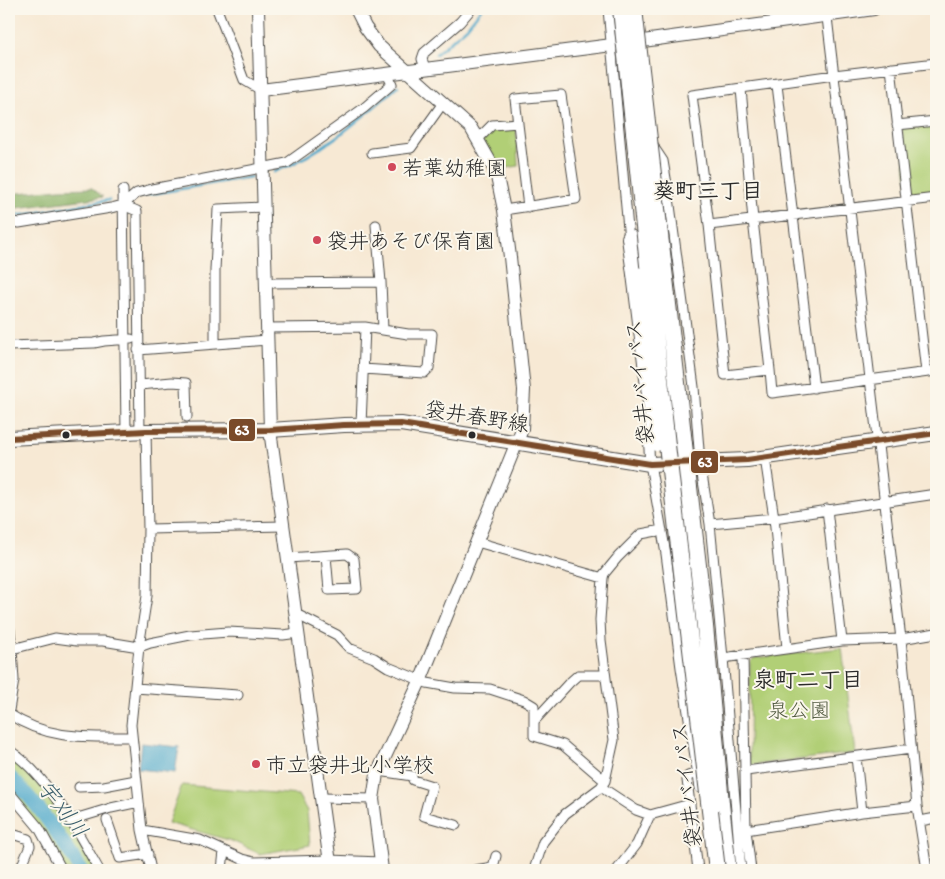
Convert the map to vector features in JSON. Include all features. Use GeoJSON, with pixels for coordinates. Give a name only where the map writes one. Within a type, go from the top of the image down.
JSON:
{"type":"FeatureCollection","features":[{"type":"Feature","properties":{"kind":"highway","name":"袋井バイパス"},"geometry":{"type":"LineString","coordinates":[[621,9],[682,577],[718,870]]}},
{"type":"Feature","properties":{"kind":"highway","name":"袋井バイパス"},"geometry":{"type":"LineString","coordinates":[[634,9],[705,626],[728,870]]}},
{"type":"Feature","properties":{"kind":"highway"},"geometry":{"type":"LineString","coordinates":[[655,149],[681,369],[705,626]]}},
{"type":"Feature","properties":{"kind":"highway"},"geometry":{"type":"LineString","coordinates":[[630,238],[657,452],[682,577]]}},
{"type":"Feature","properties":{"kind":"main road","name":"袋井春野線"},"geometry":{"type":"LineString","coordinates":[[9,438],[143,431],[270,430],[401,424],[650,464],[765,458],[936,432]]}},
{"type":"Feature","properties":{"kind":"street"},"geometry":{"type":"LineString","coordinates":[[217,9],[244,80],[260,90],[643,41],[826,12],[874,9]]}},
{"type":"Feature","properties":{"kind":"street"},"geometry":{"type":"LineString","coordinates":[[258,9],[270,430],[330,865]]}},
{"type":"Feature","properties":{"kind":"street"},"geometry":{"type":"LineString","coordinates":[[142,830],[200,840],[209,846],[242,859],[252,866],[382,866],[373,799],[373,791],[379,770],[422,679],[522,428],[524,390],[504,210],[496,172],[470,128],[380,46],[356,9]]}},
{"type":"Feature","properties":{"kind":"street"},"geometry":{"type":"LineString","coordinates":[[425,68],[422,59],[424,53],[460,22],[471,9]]}},
{"type":"Feature","properties":{"kind":"street"},"geometry":{"type":"LineString","coordinates":[[608,9],[630,238],[625,246],[624,253],[640,359],[650,464],[662,530],[709,870]]}},
{"type":"Feature","properties":{"kind":"street"},"geometry":{"type":"LineString","coordinates":[[640,9],[655,149],[663,161],[668,190],[694,386],[700,462],[710,524],[724,662],[741,870]]}},
{"type":"Feature","properties":{"kind":"street"},"geometry":{"type":"LineString","coordinates":[[826,12],[901,639],[917,806],[927,870]]}},
{"type":"Feature","properties":{"kind":"street"},"geometry":{"type":"LineString","coordinates":[[770,370],[725,375],[709,225],[692,95],[936,63]]}},
{"type":"Feature","properties":{"kind":"street"},"geometry":{"type":"LineString","coordinates":[[891,68],[926,372]]}},
{"type":"Feature","properties":{"kind":"street"},"geometry":{"type":"LineString","coordinates":[[9,221],[19,222],[111,208],[123,205],[137,193],[152,189],[287,163],[364,108],[392,84],[387,74]]}},
{"type":"Feature","properties":{"kind":"street"},"geometry":{"type":"LineString","coordinates":[[777,85],[814,388]]}},
{"type":"Feature","properties":{"kind":"street"},"geometry":{"type":"LineString","coordinates":[[741,89],[772,393],[936,371]]}},
{"type":"Feature","properties":{"kind":"street"},"geometry":{"type":"LineString","coordinates":[[504,210],[528,207],[576,199],[561,95],[515,99],[528,207]]}},
{"type":"Feature","properties":{"kind":"street"},"geometry":{"type":"LineString","coordinates":[[372,153],[411,148],[443,103]]}},
{"type":"Feature","properties":{"kind":"street"},"geometry":{"type":"LineString","coordinates":[[897,125],[936,121]]}},
{"type":"Feature","properties":{"kind":"street"},"geometry":{"type":"LineString","coordinates":[[478,139],[492,125],[518,123]]}},
{"type":"Feature","properties":{"kind":"street"},"geometry":{"type":"LineString","coordinates":[[123,190],[126,432]]}},
{"type":"Feature","properties":{"kind":"street"},"geometry":{"type":"LineString","coordinates":[[709,225],[849,210],[936,198]]}},
{"type":"Feature","properties":{"kind":"street"},"geometry":{"type":"LineString","coordinates":[[123,205],[137,211],[138,350],[148,530],[148,596],[131,725],[142,830],[151,870]]}},
{"type":"Feature","properties":{"kind":"street"},"geometry":{"type":"LineString","coordinates":[[216,344],[215,270],[218,210],[264,207]]}},
{"type":"Feature","properties":{"kind":"street"},"geometry":{"type":"LineString","coordinates":[[376,225],[383,330]]}},
{"type":"Feature","properties":{"kind":"street"},"geometry":{"type":"LineString","coordinates":[[124,276],[138,275]]}},
{"type":"Feature","properties":{"kind":"street"},"geometry":{"type":"LineString","coordinates":[[266,283],[381,282]]}},
{"type":"Feature","properties":{"kind":"street"},"geometry":{"type":"LineString","coordinates":[[138,350],[216,344],[268,334],[365,327],[408,334],[432,334],[429,368],[424,373],[363,369]]}},
{"type":"Feature","properties":{"kind":"street"},"geometry":{"type":"LineString","coordinates":[[361,425],[365,327]]}},
{"type":"Feature","properties":{"kind":"street"},"geometry":{"type":"LineString","coordinates":[[9,346],[94,343],[138,339]]}},
{"type":"Feature","properties":{"kind":"street"},"geometry":{"type":"LineString","coordinates":[[140,385],[172,382],[186,383],[187,417]]}},
{"type":"Feature","properties":{"kind":"street"},"geometry":{"type":"LineString","coordinates":[[765,458],[774,518],[788,648]]}},
{"type":"Feature","properties":{"kind":"street"},"geometry":{"type":"LineString","coordinates":[[710,524],[774,518],[936,494]]}},
{"type":"Feature","properties":{"kind":"street"},"geometry":{"type":"LineString","coordinates":[[827,509],[842,641]]}},
{"type":"Feature","properties":{"kind":"street"},"geometry":{"type":"LineString","coordinates":[[148,530],[284,526]]}},
{"type":"Feature","properties":{"kind":"street"},"geometry":{"type":"LineString","coordinates":[[534,870],[543,842],[564,814],[603,784],[614,740],[604,675],[600,620],[604,574],[641,534],[662,530]]}},
{"type":"Feature","properties":{"kind":"street"},"geometry":{"type":"LineString","coordinates":[[477,542],[603,578]]}},
{"type":"Feature","properties":{"kind":"street"},"geometry":{"type":"LineString","coordinates":[[288,558],[348,554],[354,559],[357,589],[328,590],[326,556]]}},
{"type":"Feature","properties":{"kind":"street"},"geometry":{"type":"LineString","coordinates":[[296,614],[337,636],[349,648],[374,658],[388,667],[427,682],[455,688],[490,689],[524,700],[534,706],[534,736],[562,745],[603,784],[636,810],[650,815],[690,804]]}},
{"type":"Feature","properties":{"kind":"street"},"geometry":{"type":"LineString","coordinates":[[9,623],[14,680],[9,710]]}},
{"type":"Feature","properties":{"kind":"street"},"geometry":{"type":"LineString","coordinates":[[12,649],[55,638],[77,641],[103,641],[140,647],[150,643],[190,635],[228,632],[283,635],[298,633]]}},
{"type":"Feature","properties":{"kind":"street"},"geometry":{"type":"LineString","coordinates":[[724,662],[744,654],[842,641],[901,639],[936,633]]}},
{"type":"Feature","properties":{"kind":"street"},"geometry":{"type":"LineString","coordinates":[[744,654],[746,830],[750,870]]}},
{"type":"Feature","properties":{"kind":"street"},"geometry":{"type":"LineString","coordinates":[[711,655],[724,662]]}},
{"type":"Feature","properties":{"kind":"street"},"geometry":{"type":"LineString","coordinates":[[681,668],[687,656]]}},
{"type":"Feature","properties":{"kind":"street"},"geometry":{"type":"LineString","coordinates":[[535,720],[569,682],[578,675],[604,675]]}},
{"type":"Feature","properties":{"kind":"street"},"geometry":{"type":"LineString","coordinates":[[135,688],[238,695]]}},
{"type":"Feature","properties":{"kind":"street"},"geometry":{"type":"LineString","coordinates":[[9,714],[39,730],[74,737],[132,737]]}},
{"type":"Feature","properties":{"kind":"street"},"geometry":{"type":"LineString","coordinates":[[746,771],[911,749]]}},
{"type":"Feature","properties":{"kind":"street"},"geometry":{"type":"LineString","coordinates":[[9,750],[41,779],[71,820],[99,870]]}},
{"type":"Feature","properties":{"kind":"street"},"geometry":{"type":"LineString","coordinates":[[856,757],[862,812]]}},
{"type":"Feature","properties":{"kind":"street"},"geometry":{"type":"LineString","coordinates":[[379,770],[412,776],[413,780],[432,786],[424,816],[456,826]]}},
{"type":"Feature","properties":{"kind":"street"},"geometry":{"type":"LineString","coordinates":[[697,773],[688,776],[687,780],[698,870]]}},
{"type":"Feature","properties":{"kind":"street"},"geometry":{"type":"LineString","coordinates":[[79,787],[104,786],[136,780]]}},
{"type":"Feature","properties":{"kind":"street"},"geometry":{"type":"LineString","coordinates":[[9,792],[39,828],[62,870]]}},
{"type":"Feature","properties":{"kind":"street"},"geometry":{"type":"LineString","coordinates":[[320,798],[373,799]]}},
{"type":"Feature","properties":{"kind":"street"},"geometry":{"type":"LineString","coordinates":[[71,820],[139,802]]}},
{"type":"Feature","properties":{"kind":"street"},"geometry":{"type":"LineString","coordinates":[[746,830],[862,812],[917,806]]}},
{"type":"Feature","properties":{"kind":"street"},"geometry":{"type":"LineString","coordinates":[[617,870],[637,844],[650,815]]}},
{"type":"Feature","properties":{"kind":"street"},"geometry":{"type":"LineString","coordinates":[[920,821],[936,818]]}},
{"type":"Feature","properties":{"kind":"street"},"geometry":{"type":"LineString","coordinates":[[107,820],[120,858],[148,854]]}},
{"type":"Feature","properties":{"kind":"street"},"geometry":{"type":"LineString","coordinates":[[9,833],[28,839],[30,846],[20,870],[9,867]]}},
{"type":"Feature","properties":{"kind":"street"},"geometry":{"type":"LineString","coordinates":[[222,870],[224,851]]}},
{"type":"Feature","properties":{"kind":"street"},"geometry":{"type":"LineString","coordinates":[[474,870],[493,867],[496,856]]}},
{"type":"Feature","properties":{"kind":"green space"},"geometry":{"type":"Polygon","coordinates":[[[516,123],[518,166],[500,169],[482,140],[492,125],[516,123]]]}},
{"type":"Feature","properties":{"kind":"green space"},"geometry":{"type":"Polygon","coordinates":[[[936,125],[936,193],[908,195],[902,128],[936,125]]]}},
{"type":"Feature","properties":{"kind":"green space"},"geometry":{"type":"Polygon","coordinates":[[[92,188],[103,197],[9,209],[9,194],[92,188]]]}},
{"type":"Feature","properties":{"kind":"green space","name":"泉公園"},"geometry":{"type":"Polygon","coordinates":[[[842,648],[855,753],[752,765],[749,762],[750,662],[754,658],[842,648]]]}},
{"type":"Feature","properties":{"kind":"green space"},"geometry":{"type":"Polygon","coordinates":[[[9,752],[55,799],[99,870],[65,870],[9,791],[9,752]]]}},
{"type":"Feature","properties":{"kind":"green space"},"geometry":{"type":"Polygon","coordinates":[[[182,785],[298,795],[307,811],[310,845],[260,854],[232,841],[168,823],[182,785]]]}},
{"type":"Feature","properties":{"kind":"water"},"geometry":{"type":"Polygon","coordinates":[[[141,743],[179,747],[175,773],[138,769],[141,743]]]}},
{"type":"Feature","properties":{"kind":"waterway"},"geometry":{"type":"LineString","coordinates":[[436,54],[467,27],[481,9]]}},
{"type":"Feature","properties":{"kind":"waterway"},"geometry":{"type":"LineString","coordinates":[[274,172],[308,156],[340,135],[398,86]]}},
{"type":"Feature","properties":{"kind":"waterway"},"geometry":{"type":"LineString","coordinates":[[140,196],[251,177]]}},
{"type":"Feature","properties":{"kind":"waterway"},"geometry":{"type":"LineString","coordinates":[[9,214],[22,215],[109,200]]}},
{"type":"Feature","properties":{"kind":"waterway","name":"宇刈川"},"geometry":{"type":"LineString","coordinates":[[9,776],[39,809],[81,870]]}},
{"type":"Feature","properties":{"kind":"transit line","name":"63"},"geometry":{"type":"LineString","coordinates":[[9,438],[146,431],[270,430],[344,425],[401,424],[650,464],[747,460],[936,433]]}},
{"type":"Feature","properties":{"kind":"place","name":"若葉幼稚園"},"geometry":{"type":"Point","coordinates":[392,167]}},
{"type":"Feature","properties":{"kind":"place","name":"袋井あそび保育園"},"geometry":{"type":"Point","coordinates":[317,240]}},
{"type":"Feature","properties":{"kind":"place","name":"市立袋井北小学校"},"geometry":{"type":"Point","coordinates":[256,764]}},
{"type":"Feature","properties":{"kind":"district","name":"葵町三丁目"},"geometry":{"type":"Point","coordinates":[708,190]}},
{"type":"Feature","properties":{"kind":"district","name":"泉町二丁目"},"geometry":{"type":"Point","coordinates":[808,679]}}]}
